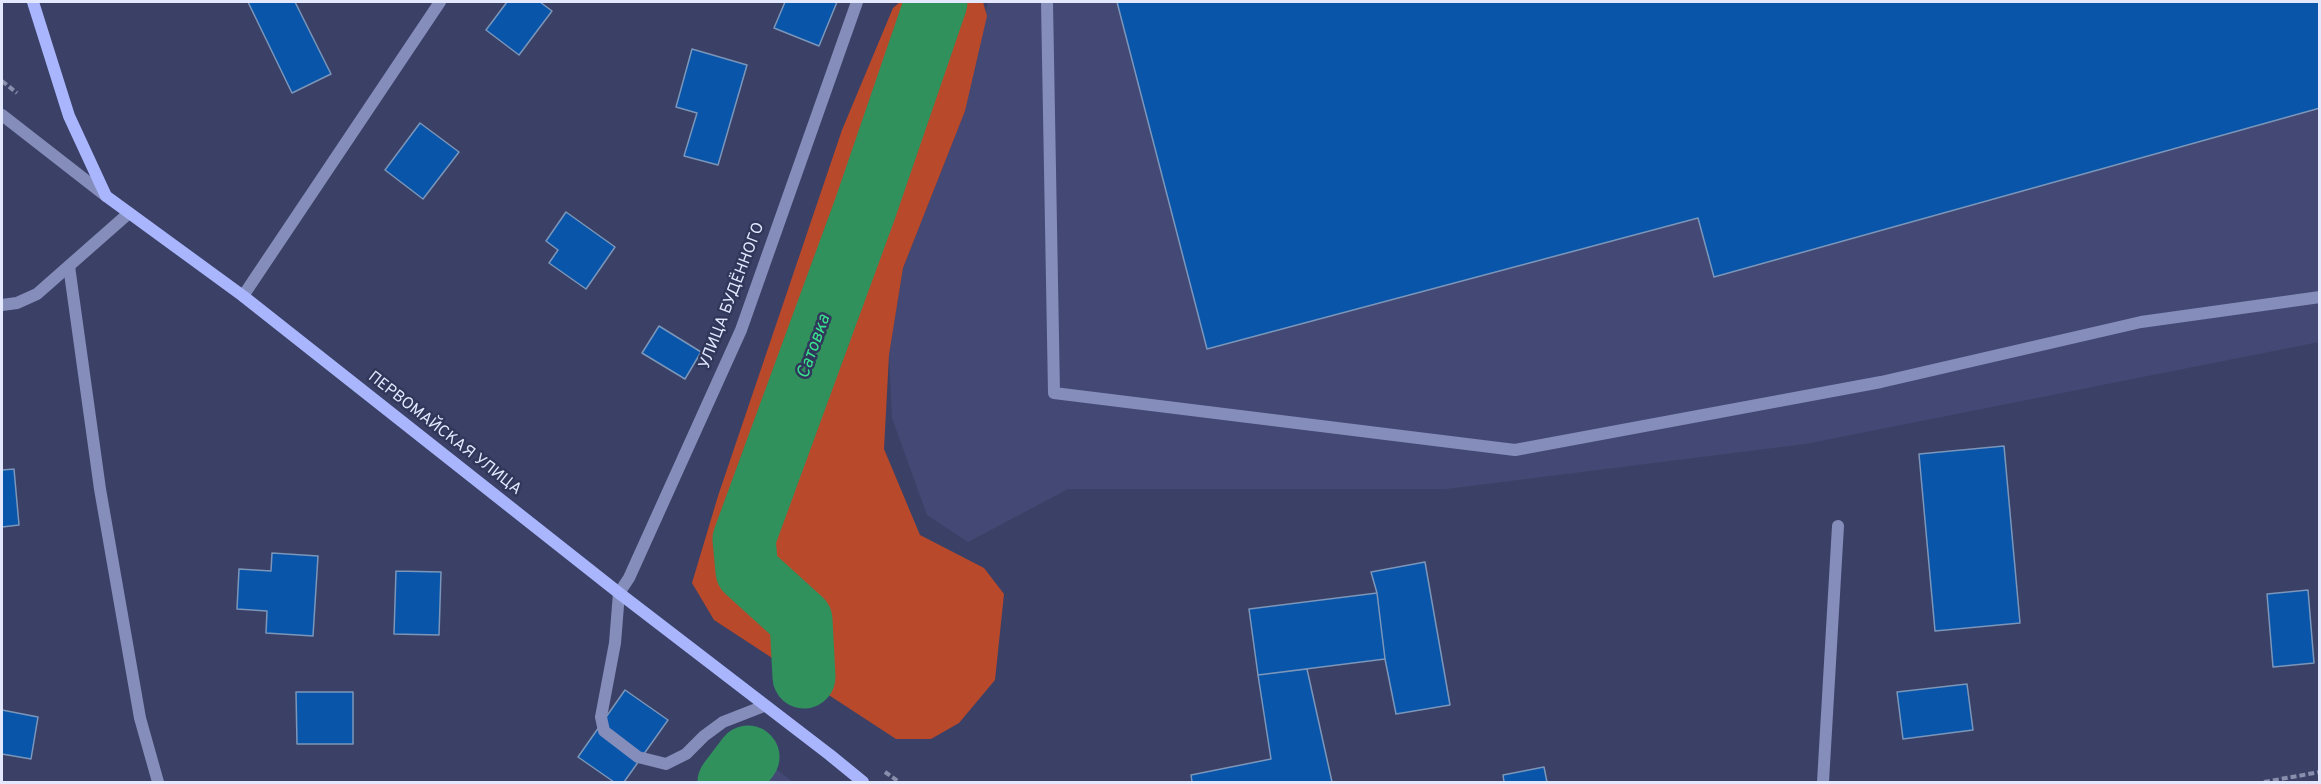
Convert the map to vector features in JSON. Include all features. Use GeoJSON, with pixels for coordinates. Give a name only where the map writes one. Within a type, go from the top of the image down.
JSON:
{"type":"FeatureCollection","features":[{"type":"Feature","properties":{"kind":"main road"},"geometry":{"type":"LineString","coordinates":[[33,2],[69,116],[106,196]]}},
{"type":"Feature","properties":{"kind":"main road","name":"ПЕРВОМАЙСКАЯ УЛИЦА"},"geometry":{"type":"LineString","coordinates":[[106,196],[243,296],[863,783]]}},
{"type":"Feature","properties":{"kind":"street"},"geometry":{"type":"LineString","coordinates":[[243,296],[440,2]]}},
{"type":"Feature","properties":{"kind":"street","name":"УЛИЦА БУДЁННОГО"},"geometry":{"type":"LineString","coordinates":[[619,593],[629,578],[741,330],[857,2]]}},
{"type":"Feature","properties":{"kind":"street"},"geometry":{"type":"LineString","coordinates":[[1047,2],[1054,393],[1515,450],[1881,382],[2141,322],[2319,297]]}},
{"type":"Feature","properties":{"kind":"street","name":"ПЕРВОМАЙСКАЯ УЛИЦА"},"geometry":{"type":"LineString","coordinates":[[2,115],[106,196]]}},
{"type":"Feature","properties":{"kind":"street"},"geometry":{"type":"LineString","coordinates":[[2,305],[17,303],[37,294],[129,213]]}},
{"type":"Feature","properties":{"kind":"street"},"geometry":{"type":"LineString","coordinates":[[69,266],[102,500],[140,718],[158,783]]}},
{"type":"Feature","properties":{"kind":"street"},"geometry":{"type":"LineString","coordinates":[[1823,783],[1838,526]]}},
{"type":"Feature","properties":{"kind":"street"},"geometry":{"type":"LineString","coordinates":[[619,593],[615,643],[601,717],[604,731],[638,757],[666,764],[686,754],[704,735],[723,722],[764,706]]}},
{"type":"Feature","properties":{"kind":"path"},"geometry":{"type":"LineString","coordinates":[[2264,783],[2319,772]]}},
{"type":"Feature","properties":{"kind":"shaded area"},"geometry":{"type":"Polygon","coordinates":[[[900,2],[983,2],[987,16],[965,111],[903,268],[889,355],[884,449],[920,535],[984,568],[1004,594],[995,680],[959,723],[931,739],[896,739],[714,620],[692,583],[718,496],[842,130],[893,8],[900,2]]]}},
{"type":"Feature","properties":{"kind":"shaded area"},"geometry":{"type":"Polygon","coordinates":[[[988,2],[2319,2],[2319,342],[1805,444],[1446,489],[1068,489],[968,542],[927,515],[892,418],[889,355],[903,268],[965,111],[988,2]]]}},
{"type":"Feature","properties":{"kind":"shaded area"},"geometry":{"type":"Polygon","coordinates":[[[764,760],[793,782],[748,782],[764,760]]]}},
{"type":"Feature","properties":{"kind":"building"},"geometry":{"type":"Polygon","coordinates":[[[248,2],[295,2],[331,74],[292,93],[248,2]]]}},
{"type":"Feature","properties":{"kind":"building"},"geometry":{"type":"Polygon","coordinates":[[[507,2],[540,2],[552,11],[519,55],[486,30],[507,2]]]}},
{"type":"Feature","properties":{"kind":"building"},"geometry":{"type":"Polygon","coordinates":[[[785,2],[837,2],[819,46],[774,28],[785,2]]]}},
{"type":"Feature","properties":{"kind":"building"},"geometry":{"type":"Polygon","coordinates":[[[1117,2],[2320,2],[2320,108],[1714,277],[1698,218],[1207,349],[1117,2]]]}},
{"type":"Feature","properties":{"kind":"building"},"geometry":{"type":"Polygon","coordinates":[[[692,49],[747,65],[718,165],[684,156],[697,113],[676,107],[692,49]]]}},
{"type":"Feature","properties":{"kind":"building"},"geometry":{"type":"Polygon","coordinates":[[[420,123],[459,152],[423,199],[385,170],[420,123]]]}},
{"type":"Feature","properties":{"kind":"building"},"geometry":{"type":"Polygon","coordinates":[[[566,212],[615,247],[586,289],[549,263],[558,250],[546,241],[566,212]]]}},
{"type":"Feature","properties":{"kind":"building"},"geometry":{"type":"Polygon","coordinates":[[[659,326],[701,352],[685,379],[642,353],[659,326]]]}},
{"type":"Feature","properties":{"kind":"building"},"geometry":{"type":"Polygon","coordinates":[[[2004,446],[2020,623],[1935,631],[1919,454],[2004,446]]]}},
{"type":"Feature","properties":{"kind":"building"},"geometry":{"type":"Polygon","coordinates":[[[14,469],[19,525],[2,527],[2,470],[14,469]]]}},
{"type":"Feature","properties":{"kind":"building"},"geometry":{"type":"Polygon","coordinates":[[[272,553],[318,556],[313,636],[266,633],[267,611],[237,609],[239,569],[271,571],[272,553]]]}},
{"type":"Feature","properties":{"kind":"building"},"geometry":{"type":"Polygon","coordinates":[[[1425,562],[1450,705],[1396,714],[1385,659],[1377,593],[1371,572],[1425,562]]]}},
{"type":"Feature","properties":{"kind":"building"},"geometry":{"type":"Polygon","coordinates":[[[396,571],[441,572],[439,635],[394,634],[396,571]]]}},
{"type":"Feature","properties":{"kind":"building"},"geometry":{"type":"Polygon","coordinates":[[[2308,590],[2314,663],[2273,667],[2267,594],[2308,590]]]}},
{"type":"Feature","properties":{"kind":"building"},"geometry":{"type":"Polygon","coordinates":[[[1377,593],[1385,659],[1258,675],[1249,609],[1377,593]]]}},
{"type":"Feature","properties":{"kind":"building"},"geometry":{"type":"Polygon","coordinates":[[[1307,669],[1332,782],[1192,782],[1191,775],[1271,759],[1258,675],[1307,669]]]}},
{"type":"Feature","properties":{"kind":"building"},"geometry":{"type":"Polygon","coordinates":[[[1967,684],[1973,730],[1903,739],[1897,692],[1967,684]]]}},
{"type":"Feature","properties":{"kind":"building"},"geometry":{"type":"Polygon","coordinates":[[[625,690],[668,720],[624,782],[614,782],[578,757],[625,690]]]}},
{"type":"Feature","properties":{"kind":"building"},"geometry":{"type":"Polygon","coordinates":[[[296,692],[353,692],[353,744],[297,744],[296,692]]]}},
{"type":"Feature","properties":{"kind":"building"},"geometry":{"type":"Polygon","coordinates":[[[2,710],[38,717],[31,759],[2,754],[2,710]]]}},
{"type":"Feature","properties":{"kind":"building"},"geometry":{"type":"Polygon","coordinates":[[[1544,767],[1547,782],[1504,782],[1503,775],[1544,767]]]}},
{"type":"Feature","properties":{"kind":"waterway","name":"Сатовка"},"geometry":{"type":"LineString","coordinates":[[804,677],[801,620],[747,571],[744,539],[865,209],[936,2]]}},
{"type":"Feature","properties":{"kind":"waterway","name":"Сатовка"},"geometry":{"type":"LineString","coordinates":[[729,782],[748,757]]}}]}
